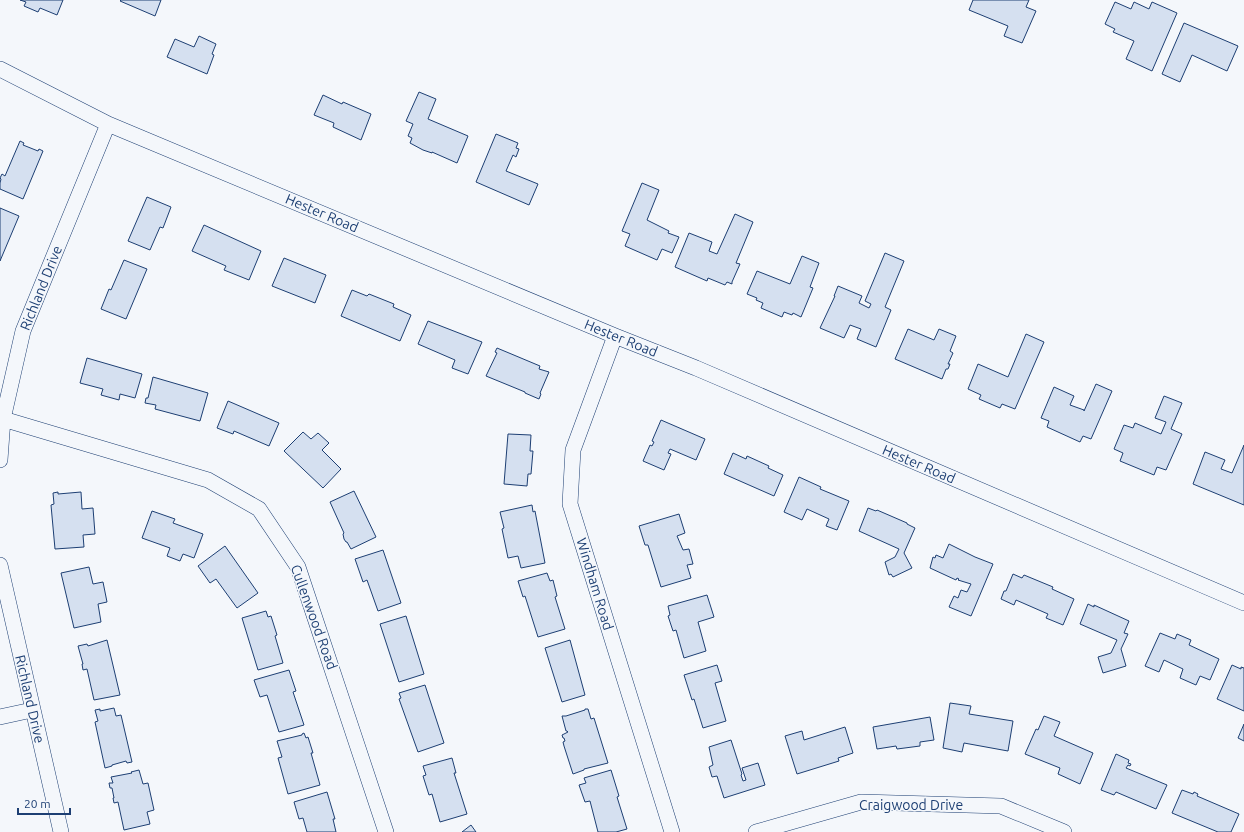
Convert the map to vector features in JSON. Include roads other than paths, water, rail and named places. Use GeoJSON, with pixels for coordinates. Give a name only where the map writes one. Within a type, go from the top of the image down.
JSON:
{"type":"FeatureCollection","features":[{"type":"Feature","properties":{"kind":"street","name":"Hester Road"},"geometry":{"type":"LineString","coordinates":[[0,69],[108,124],[615,336],[704,371],[1244,602]]}},
{"type":"Feature","properties":{"kind":"street","name":"Richland Drive"},"geometry":{"type":"LineString","coordinates":[[0,460],[3,419],[23,331],[108,124]]}},
{"type":"Feature","properties":{"kind":"street","name":"Windham Road"},"geometry":{"type":"LineString","coordinates":[[615,336],[573,450],[570,504],[672,832]]}},
{"type":"Feature","properties":{"kind":"street","name":"Cullenwood Road"},"geometry":{"type":"LineString","coordinates":[[3,419],[208,480],[259,509],[298,567],[386,832]]}},
{"type":"Feature","properties":{"kind":"street","name":"Richland Drive"},"geometry":{"type":"LineString","coordinates":[[0,565],[61,832]]}},
{"type":"Feature","properties":{"kind":"street"},"geometry":{"type":"LineString","coordinates":[[0,717],[32,710]]}},
{"type":"Feature","properties":{"kind":"street","name":"Craigwood Drive"},"geometry":{"type":"LineString","coordinates":[[756,832],[861,802],[1001,806],[1064,832]]}}]}
